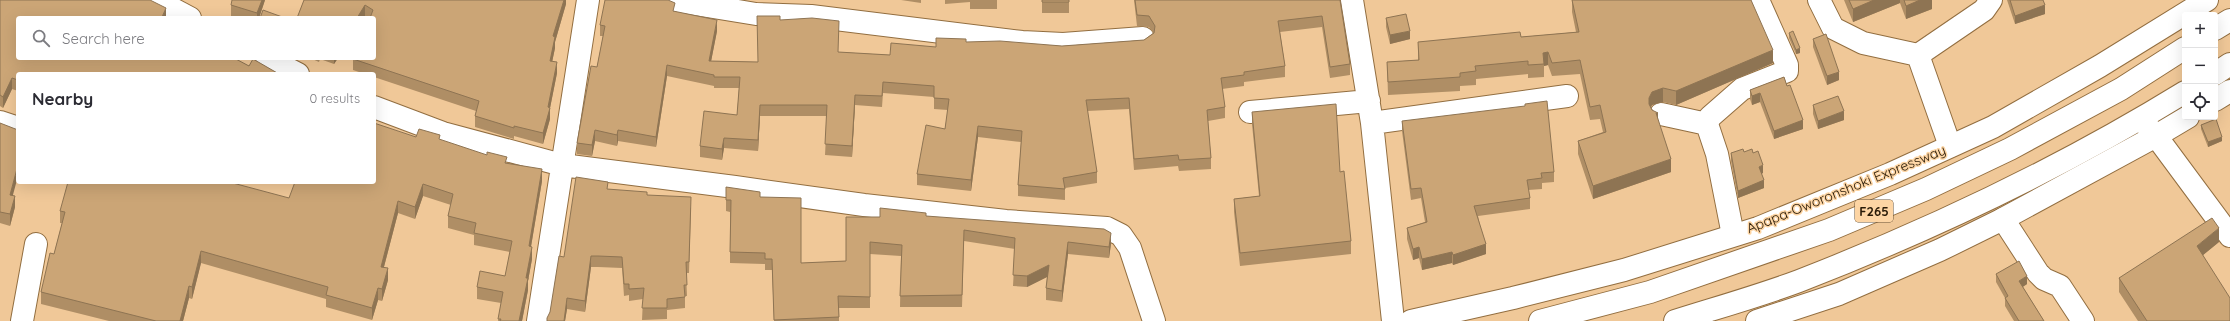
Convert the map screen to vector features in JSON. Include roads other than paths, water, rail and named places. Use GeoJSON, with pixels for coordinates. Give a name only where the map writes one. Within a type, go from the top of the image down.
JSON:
{"type":"FeatureCollection","features":[{"type":"Feature","properties":{"kind":"main road"},"geometry":{"type":"LineString","coordinates":[[156,0],[186,16]]}},
{"type":"Feature","properties":{"kind":"main road"},"geometry":{"type":"LineString","coordinates":[[538,321],[588,0]]}},
{"type":"Feature","properties":{"kind":"main road"},"geometry":{"type":"LineString","coordinates":[[670,0],[756,14],[812,16],[1022,42],[1063,44],[1143,38]]}},
{"type":"Feature","properties":{"kind":"main road"},"geometry":{"type":"LineString","coordinates":[[1352,0],[1372,123],[1393,321]]}},
{"type":"Feature","properties":{"kind":"main road"},"geometry":{"type":"LineString","coordinates":[[1733,235],[1717,154],[1707,124],[1710,117],[1742,89],[1787,71],[1787,64],[1758,0]]}},
{"type":"Feature","properties":{"kind":"main road"},"geometry":{"type":"LineString","coordinates":[[1819,0],[1833,28],[1863,43],[1918,55],[1984,10],[1991,0]]}},
{"type":"Feature","properties":{"kind":"main road","name":"Apapa-Oworonshoki Expressway"},"geometry":{"type":"LineString","coordinates":[[1411,321],[1513,298],[1624,270],[1758,228],[1890,174],[1993,127],[2100,66],[2207,0]]}},
{"type":"Feature","properties":{"kind":"main road"},"geometry":{"type":"LineString","coordinates":[[2218,27],[2230,20]]}},
{"type":"Feature","properties":{"kind":"main road","name":"Apapa-Oworonshoki Expressway"},"geometry":{"type":"LineString","coordinates":[[1540,321],[1650,292],[1829,230],[1919,192],[2010,149],[2121,89],[2182,50]]}},
{"type":"Feature","properties":{"kind":"main road"},"geometry":{"type":"LineString","coordinates":[[1918,55],[1950,146]]}},
{"type":"Feature","properties":{"kind":"main road"},"geometry":{"type":"LineString","coordinates":[[271,60],[294,72]]}},
{"type":"Feature","properties":{"kind":"main road"},"geometry":{"type":"LineString","coordinates":[[2218,72],[2230,64]]}},
{"type":"Feature","properties":{"kind":"main road"},"geometry":{"type":"LineString","coordinates":[[2218,98],[2230,91]]}},
{"type":"Feature","properties":{"kind":"main road","name":"F265"},"geometry":{"type":"LineString","coordinates":[[1675,321],[1798,281],[1932,226],[2026,182],[2142,118],[2182,94]]}},
{"type":"Feature","properties":{"kind":"main road"},"geometry":{"type":"LineString","coordinates":[[1372,123],[1567,96]]}},
{"type":"Feature","properties":{"kind":"main road"},"geometry":{"type":"LineString","coordinates":[[1250,112],[1368,100]]}},
{"type":"Feature","properties":{"kind":"main road"},"geometry":{"type":"LineString","coordinates":[[376,108],[443,133],[562,165],[864,205],[1006,221],[1107,228],[1121,235],[1130,248],[1154,321]]}},
{"type":"Feature","properties":{"kind":"main road"},"geometry":{"type":"LineString","coordinates":[[1661,114],[1707,124]]}},
{"type":"Feature","properties":{"kind":"main road"},"geometry":{"type":"LineString","coordinates":[[2142,118],[2230,236]]}},
{"type":"Feature","properties":{"kind":"main road"},"geometry":{"type":"LineString","coordinates":[[1757,321],[1839,294],[1940,250],[2003,219],[2183,120]]}},
{"type":"Feature","properties":{"kind":"main road"},"geometry":{"type":"LineString","coordinates":[[0,122],[16,127]]}},
{"type":"Feature","properties":{"kind":"main road"},"geometry":{"type":"LineString","coordinates":[[2003,219],[2038,273],[2044,279],[2060,286],[2083,321]]}},
{"type":"Feature","properties":{"kind":"main road"},"geometry":{"type":"LineString","coordinates":[[22,321],[36,244]]}}]}
